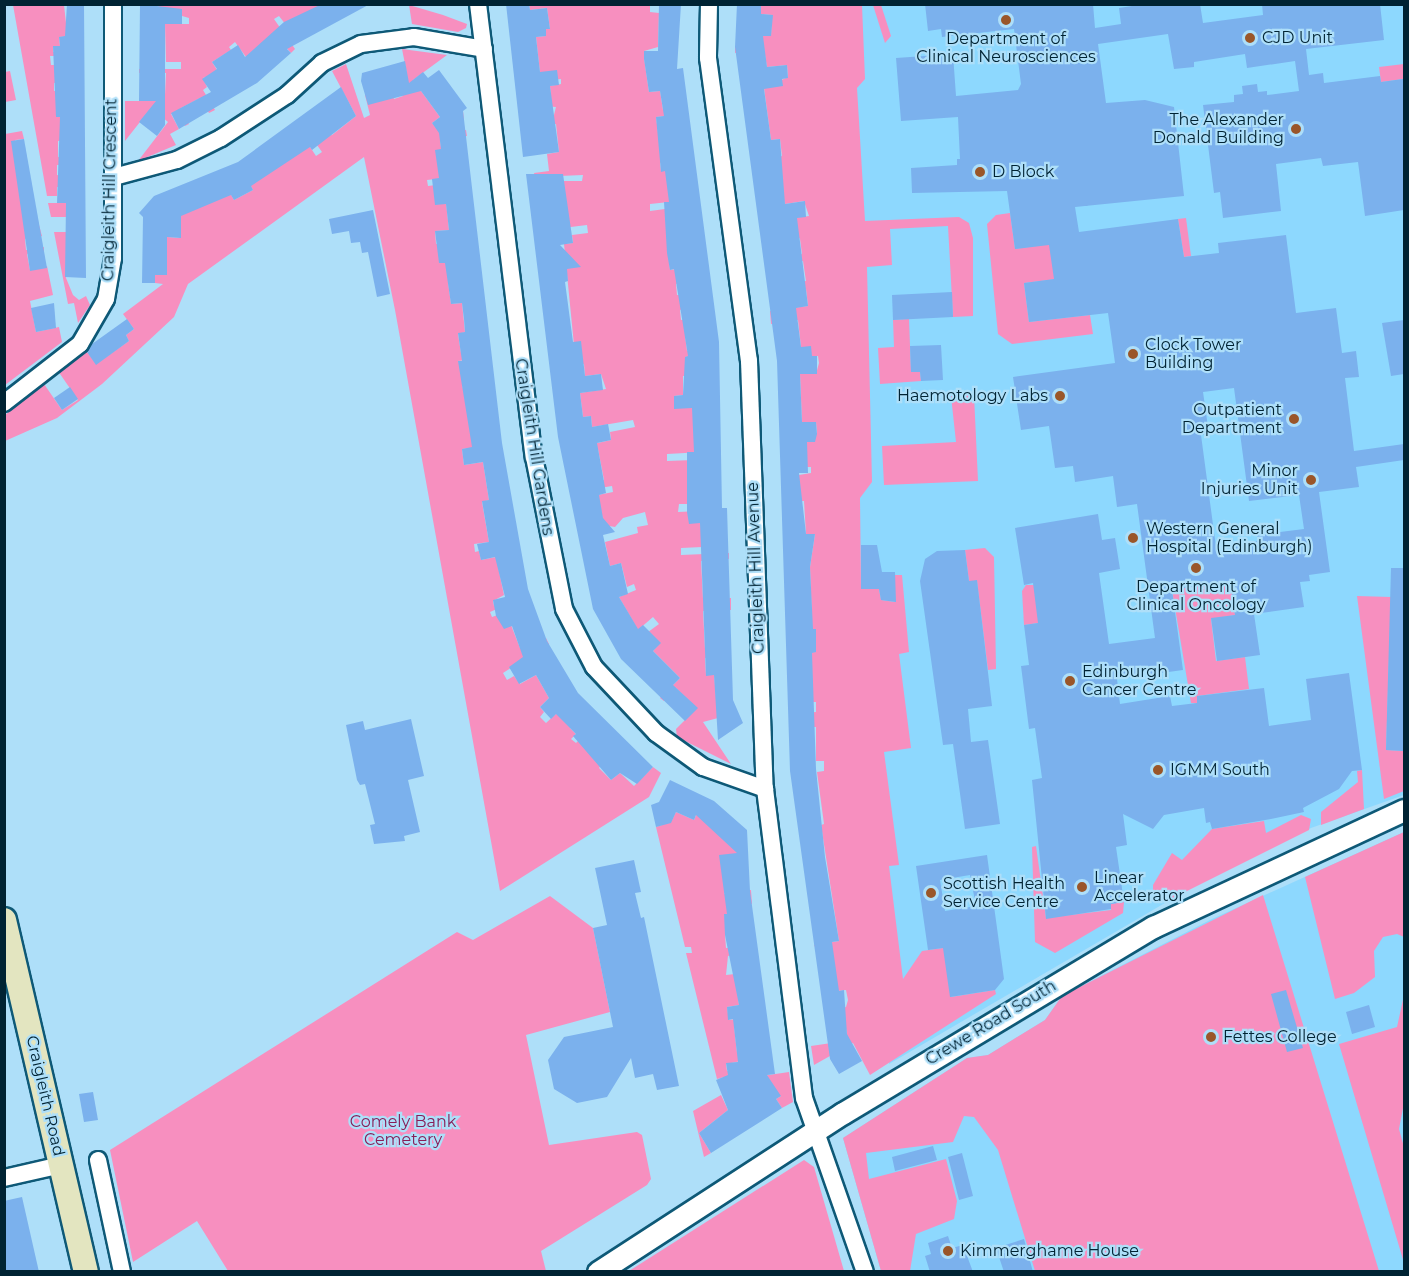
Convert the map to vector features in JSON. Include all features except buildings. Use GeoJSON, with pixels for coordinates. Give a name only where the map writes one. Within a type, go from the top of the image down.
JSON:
{"type":"FeatureCollection","features":[{"type":"Feature","properties":{"kind":"main road","name":"Craigleith Road"},"geometry":{"type":"LineString","coordinates":[[4,920],[8,949],[86,1272]]}},
{"type":"Feature","properties":{"kind":"street","name":"Craigleith Hill Crescent"},"geometry":{"type":"LineString","coordinates":[[4,403],[70,353],[99,317],[111,277],[114,177],[113,4]]}},
{"type":"Feature","properties":{"kind":"street","name":"Craigleith Hill Gardens"},"geometry":{"type":"LineString","coordinates":[[478,4],[534,457],[564,609],[594,667],[656,734],[703,767],[765,789]]}},
{"type":"Feature","properties":{"kind":"street","name":"Craigleith Hill Avenue"},"geometry":{"type":"LineString","coordinates":[[709,4],[708,58],[749,361],[765,789],[804,1098],[865,1272]]}},
{"type":"Feature","properties":{"kind":"street"},"geometry":{"type":"LineString","coordinates":[[114,177],[177,160],[221,138],[287,96],[322,63],[350,47],[385,38],[414,37],[484,49]]}},
{"type":"Feature","properties":{"kind":"street","name":"Crewe Road South"},"geometry":{"type":"LineString","coordinates":[[598,1272],[817,1130],[1153,927],[1404,810]]}},
{"type":"Feature","properties":{"kind":"street"},"geometry":{"type":"LineString","coordinates":[[98,1160],[122,1272]]}},
{"type":"Feature","properties":{"kind":"street"},"geometry":{"type":"LineString","coordinates":[[4,1178],[62,1165]]}},
{"type":"Feature","properties":{"kind":"shaded area","name":"Western General Hospital (Edinburgh)"},"geometry":{"type":"Polygon","coordinates":[[[850,5],[1404,5],[1404,795],[1311,828],[1206,879],[889,1064],[861,594],[850,5]]]}},
{"type":"Feature","properties":{"kind":"shaded area","name":"Fettes College"},"geometry":{"type":"Polygon","coordinates":[[[1404,832],[1404,1271],[881,1271],[843,1138],[967,1058],[988,1055],[1045,1020],[1062,996],[1212,919],[1404,832]]]}},
{"type":"Feature","properties":{"kind":"green space"},"geometry":{"type":"Polygon","coordinates":[[[13,5],[64,5],[66,23],[83,24],[74,36],[59,37],[60,46],[53,46],[53,52],[60,52],[60,56],[50,56],[51,65],[60,65],[60,83],[54,83],[54,91],[60,91],[56,116],[60,117],[66,140],[58,141],[58,157],[83,157],[84,165],[57,165],[57,175],[66,176],[66,187],[57,187],[57,196],[47,196],[13,5]]]}},
{"type":"Feature","properties":{"kind":"green space"},"geometry":{"type":"Polygon","coordinates":[[[159,5],[322,5],[286,25],[279,16],[274,19],[295,49],[291,53],[273,33],[246,57],[235,42],[229,47],[231,50],[212,62],[219,73],[203,78],[207,87],[203,90],[215,110],[209,113],[200,98],[181,108],[189,124],[185,126],[177,112],[171,114],[179,129],[170,134],[176,145],[138,161],[168,122],[151,108],[125,141],[125,101],[156,101],[165,95],[166,73],[139,73],[139,69],[181,69],[181,62],[166,62],[165,24],[189,24],[189,18],[158,9],[159,5]]]}},
{"type":"Feature","properties":{"kind":"green space"},"geometry":{"type":"Polygon","coordinates":[[[409,5],[467,24],[466,28],[458,32],[412,24],[409,5]]]}},
{"type":"Feature","properties":{"kind":"green space"},"geometry":{"type":"Polygon","coordinates":[[[529,5],[659,5],[650,6],[650,12],[659,13],[658,47],[644,51],[644,58],[649,92],[660,91],[663,110],[674,108],[675,115],[656,117],[661,156],[666,162],[660,163],[661,171],[673,170],[669,202],[650,204],[650,211],[665,209],[670,270],[682,268],[684,282],[676,284],[677,295],[686,295],[687,308],[680,310],[681,320],[689,319],[685,335],[687,351],[692,351],[692,356],[685,357],[691,376],[683,376],[683,395],[674,396],[674,408],[692,408],[721,451],[667,454],[667,461],[694,460],[687,504],[679,504],[678,512],[700,511],[702,547],[681,548],[681,555],[729,553],[729,559],[701,561],[703,599],[731,598],[731,610],[703,611],[705,649],[711,658],[705,658],[706,675],[714,675],[718,718],[703,722],[731,764],[677,737],[676,729],[697,708],[676,688],[664,701],[660,698],[680,678],[653,651],[660,643],[640,638],[659,624],[653,617],[638,630],[619,597],[636,590],[634,584],[627,587],[621,563],[610,566],[605,542],[638,533],[637,527],[648,525],[645,512],[623,518],[615,527],[604,525],[598,495],[613,492],[612,486],[581,491],[579,484],[604,480],[598,449],[589,445],[611,440],[610,432],[635,427],[633,420],[592,427],[591,416],[583,417],[580,393],[606,389],[601,374],[585,376],[584,364],[576,365],[564,244],[573,243],[572,235],[588,233],[587,225],[538,231],[563,181],[582,181],[583,175],[535,177],[534,173],[549,171],[547,154],[559,152],[556,124],[547,125],[546,116],[554,115],[556,107],[544,106],[551,96],[550,86],[561,84],[561,79],[541,81],[536,37],[546,36],[546,29],[550,29],[547,8],[530,10],[529,5]]]}},
{"type":"Feature","properties":{"kind":"green space"},"geometry":{"type":"Polygon","coordinates":[[[761,5],[862,5],[865,79],[857,88],[865,221],[959,217],[969,223],[973,238],[973,316],[953,317],[948,226],[890,229],[892,265],[867,267],[872,482],[860,498],[861,588],[879,589],[881,600],[895,602],[895,575],[902,575],[909,652],[899,654],[911,748],[884,752],[899,865],[889,866],[903,979],[922,951],[971,944],[951,997],[995,990],[996,994],[870,1075],[853,1043],[814,1065],[811,1046],[845,1041],[847,1033],[841,1008],[846,1007],[848,1000],[846,990],[838,991],[814,945],[839,941],[821,825],[824,824],[817,772],[824,771],[824,761],[816,761],[816,727],[803,727],[802,713],[816,712],[816,702],[806,702],[804,653],[816,652],[816,629],[804,629],[812,620],[810,567],[815,534],[806,534],[804,501],[782,501],[799,475],[811,473],[811,467],[803,467],[798,434],[817,433],[816,422],[802,422],[800,374],[816,374],[819,363],[818,356],[812,356],[801,347],[798,320],[771,324],[770,311],[808,306],[806,289],[796,290],[795,282],[806,281],[803,261],[794,262],[793,255],[802,254],[800,239],[785,219],[809,216],[804,201],[785,204],[773,158],[782,156],[780,139],[771,140],[764,88],[788,77],[787,65],[767,67],[764,49],[735,53],[735,47],[760,36],[771,36],[772,15],[761,14],[761,5]]]}},
{"type":"Feature","properties":{"kind":"green space"},"geometry":{"type":"Polygon","coordinates":[[[873,5],[881,5],[891,36],[885,43],[873,5]]]}},
{"type":"Feature","properties":{"kind":"green space"},"geometry":{"type":"Polygon","coordinates":[[[402,49],[447,55],[413,80],[440,117],[432,123],[437,129],[463,111],[464,121],[452,122],[453,132],[466,130],[467,136],[440,140],[445,178],[427,180],[428,186],[444,184],[449,230],[435,231],[436,244],[452,242],[448,282],[451,304],[462,303],[465,332],[458,334],[461,353],[466,360],[458,361],[469,384],[462,385],[478,447],[462,449],[464,465],[483,462],[489,500],[482,502],[489,542],[474,544],[475,552],[479,551],[481,560],[496,557],[504,595],[493,601],[494,606],[506,605],[490,612],[492,617],[506,612],[520,648],[546,638],[549,644],[503,673],[507,680],[514,676],[520,684],[536,675],[549,698],[540,707],[544,712],[540,717],[546,723],[558,712],[573,725],[570,728],[576,734],[571,739],[576,743],[580,739],[603,763],[599,768],[611,780],[620,773],[634,786],[653,767],[661,773],[649,797],[500,891],[395,310],[364,157],[188,284],[174,317],[102,384],[57,418],[5,441],[5,415],[44,384],[62,410],[78,400],[58,371],[85,349],[96,364],[129,341],[126,335],[134,329],[123,314],[163,284],[155,283],[155,275],[167,237],[180,238],[154,223],[226,186],[234,200],[253,190],[245,176],[295,124],[316,156],[322,152],[312,138],[332,135],[356,116],[332,71],[346,64],[364,118],[370,115],[365,95],[391,88],[394,99],[403,96],[398,76],[407,74],[402,49]]]}},
{"type":"Feature","properties":{"kind":"green space"},"geometry":{"type":"Polygon","coordinates":[[[1404,64],[1404,88],[1403,79],[1381,82],[1379,67],[1404,64]]]}},
{"type":"Feature","properties":{"kind":"green space"},"geometry":{"type":"Polygon","coordinates":[[[10,71],[16,100],[5,102],[5,72],[10,71]]]}},
{"type":"Feature","properties":{"kind":"green space"},"geometry":{"type":"Polygon","coordinates":[[[22,131],[24,139],[15,140],[42,236],[25,239],[26,250],[44,247],[44,251],[27,254],[30,270],[47,266],[53,295],[30,301],[36,332],[59,327],[62,342],[5,385],[5,134],[22,131]]]}},
{"type":"Feature","properties":{"kind":"green space"},"geometry":{"type":"Polygon","coordinates":[[[48,203],[66,203],[66,217],[51,217],[48,203]]]}},
{"type":"Feature","properties":{"kind":"green space"},"geometry":{"type":"Polygon","coordinates":[[[1032,211],[1097,274],[1024,283],[1029,322],[1090,315],[1093,334],[1012,344],[998,334],[987,224],[996,215],[1010,213],[1015,249],[1036,246],[1032,211]]]}},
{"type":"Feature","properties":{"kind":"green space"},"geometry":{"type":"Polygon","coordinates":[[[1186,218],[1191,256],[1184,257],[1178,219],[1186,218]]]}},
{"type":"Feature","properties":{"kind":"green space"},"geometry":{"type":"Polygon","coordinates":[[[54,232],[66,232],[66,278],[73,295],[79,300],[86,296],[90,305],[78,323],[74,303],[68,304],[54,232]]]}},
{"type":"Feature","properties":{"kind":"green space"},"geometry":{"type":"Polygon","coordinates":[[[909,319],[911,372],[920,372],[921,381],[880,384],[878,348],[894,347],[893,320],[909,319]]]}},
{"type":"Feature","properties":{"kind":"green space"},"geometry":{"type":"Polygon","coordinates":[[[974,395],[978,481],[884,485],[882,446],[956,442],[951,396],[974,395]]]}},
{"type":"Feature","properties":{"kind":"green space"},"geometry":{"type":"Polygon","coordinates":[[[985,548],[994,557],[996,669],[988,670],[977,581],[969,581],[965,550],[985,548]]]}},
{"type":"Feature","properties":{"kind":"green space"},"geometry":{"type":"Polygon","coordinates":[[[1230,581],[1235,615],[1211,619],[1216,661],[1245,657],[1249,689],[1197,696],[1197,703],[1191,703],[1172,590],[1230,581]]]}},
{"type":"Feature","properties":{"kind":"green space"},"geometry":{"type":"Polygon","coordinates":[[[1026,585],[1061,585],[1038,623],[1024,625],[1022,591],[1026,585]]]}},
{"type":"Feature","properties":{"kind":"green space"},"geometry":{"type":"Polygon","coordinates":[[[1357,596],[1391,597],[1386,750],[1404,751],[1404,791],[1384,799],[1357,596]]]}},
{"type":"Feature","properties":{"kind":"green space"},"geometry":{"type":"Polygon","coordinates":[[[1362,770],[1364,809],[1321,825],[1321,812],[1358,782],[1357,771],[1362,770]]]}},
{"type":"Feature","properties":{"kind":"green space"},"geometry":{"type":"Polygon","coordinates":[[[657,803],[672,820],[676,812],[694,820],[698,811],[731,847],[745,845],[724,894],[751,890],[752,904],[729,907],[730,914],[724,915],[732,934],[725,935],[726,948],[734,947],[735,954],[728,956],[726,975],[735,974],[739,1005],[727,1007],[729,1020],[756,1016],[734,1026],[737,1053],[746,1060],[726,1064],[727,1071],[762,1076],[789,1072],[793,1102],[782,1108],[776,1099],[781,1096],[732,1097],[724,1077],[717,1079],[686,953],[692,953],[691,947],[685,947],[656,827],[662,825],[657,803]]]}},
{"type":"Feature","properties":{"kind":"green space"},"geometry":{"type":"Polygon","coordinates":[[[1301,815],[1311,819],[1309,830],[1169,900],[1160,900],[1153,894],[1153,885],[1172,853],[1182,860],[1212,829],[1264,821],[1266,833],[1301,815]]]}},
{"type":"Feature","properties":{"kind":"green space"},"geometry":{"type":"Polygon","coordinates":[[[1404,832],[1404,937],[1397,934],[1383,937],[1374,951],[1375,977],[1354,993],[1335,999],[1305,877],[1404,832]]]}},
{"type":"Feature","properties":{"kind":"green space"},"geometry":{"type":"Polygon","coordinates":[[[1036,846],[1046,918],[1111,910],[1111,904],[1124,902],[1123,913],[1055,953],[1035,942],[1032,847],[1036,846]]]}},
{"type":"Feature","properties":{"kind":"green space","name":"Fettes College"},"geometry":{"type":"Polygon","coordinates":[[[1263,895],[1379,1271],[1035,1271],[998,1150],[974,1117],[964,1116],[953,1142],[866,1153],[869,1179],[946,1159],[957,1201],[954,1219],[916,1234],[910,1271],[881,1271],[843,1138],[967,1058],[988,1055],[1045,1020],[1062,996],[1263,895]]]}},
{"type":"Feature","properties":{"kind":"green space","name":"Comely Bank Cemetery"},"geometry":{"type":"Polygon","coordinates":[[[550,896],[593,928],[610,1012],[526,1035],[549,1145],[637,1132],[642,1135],[651,1179],[647,1185],[541,1251],[546,1271],[228,1271],[197,1221],[133,1262],[110,1150],[457,932],[473,940],[550,896]]]}},
{"type":"Feature","properties":{"kind":"green space"},"geometry":{"type":"Polygon","coordinates":[[[1404,995],[1404,1103],[1399,1129],[1404,1147],[1404,1263],[1339,1044],[1397,1027],[1404,995]]]}},
{"type":"Feature","properties":{"kind":"green space"},"geometry":{"type":"Polygon","coordinates":[[[721,1095],[728,1110],[699,1133],[711,1153],[704,1157],[693,1111],[721,1095]]]}},
{"type":"Feature","properties":{"kind":"green space"},"geometry":{"type":"Polygon","coordinates":[[[804,1160],[814,1167],[844,1271],[629,1271],[804,1160]]]}},
{"type":"Feature","properties":{"kind":"place","name":"Department of Clinical Neurosciences"},"geometry":{"type":"Point","coordinates":[1006,20]}},
{"type":"Feature","properties":{"kind":"place","name":"CJD Unit"},"geometry":{"type":"Point","coordinates":[1250,38]}},
{"type":"Feature","properties":{"kind":"place","name":"The Alexander Donald Building"},"geometry":{"type":"Point","coordinates":[1296,129]}},
{"type":"Feature","properties":{"kind":"place","name":"D Block"},"geometry":{"type":"Point","coordinates":[980,172]}},
{"type":"Feature","properties":{"kind":"place","name":"Clock Tower Building"},"geometry":{"type":"Point","coordinates":[1133,354]}},
{"type":"Feature","properties":{"kind":"place","name":"Haemotology Labs"},"geometry":{"type":"Point","coordinates":[1060,396]}},
{"type":"Feature","properties":{"kind":"place","name":"Outpatient Department"},"geometry":{"type":"Point","coordinates":[1294,419]}},
{"type":"Feature","properties":{"kind":"place","name":"Minor Injuries Unit"},"geometry":{"type":"Point","coordinates":[1311,480]}},
{"type":"Feature","properties":{"kind":"place","name":"Western General Hospital (Edinburgh)"},"geometry":{"type":"Point","coordinates":[1133,538]}},
{"type":"Feature","properties":{"kind":"place","name":"Department of Clinical Oncology"},"geometry":{"type":"Point","coordinates":[1196,568]}},
{"type":"Feature","properties":{"kind":"place","name":"Edinburgh Cancer Centre"},"geometry":{"type":"Point","coordinates":[1070,681]}},
{"type":"Feature","properties":{"kind":"place","name":"IGMM South"},"geometry":{"type":"Point","coordinates":[1158,770]}},
{"type":"Feature","properties":{"kind":"place","name":"Linear Accelerator"},"geometry":{"type":"Point","coordinates":[1082,887]}},
{"type":"Feature","properties":{"kind":"place","name":"Scottish Health Service Centre"},"geometry":{"type":"Point","coordinates":[931,893]}},
{"type":"Feature","properties":{"kind":"place","name":"Fettes College"},"geometry":{"type":"Point","coordinates":[1211,1037]}},
{"type":"Feature","properties":{"kind":"place","name":"Kimmerghame House"},"geometry":{"type":"Point","coordinates":[948,1251]}}]}
